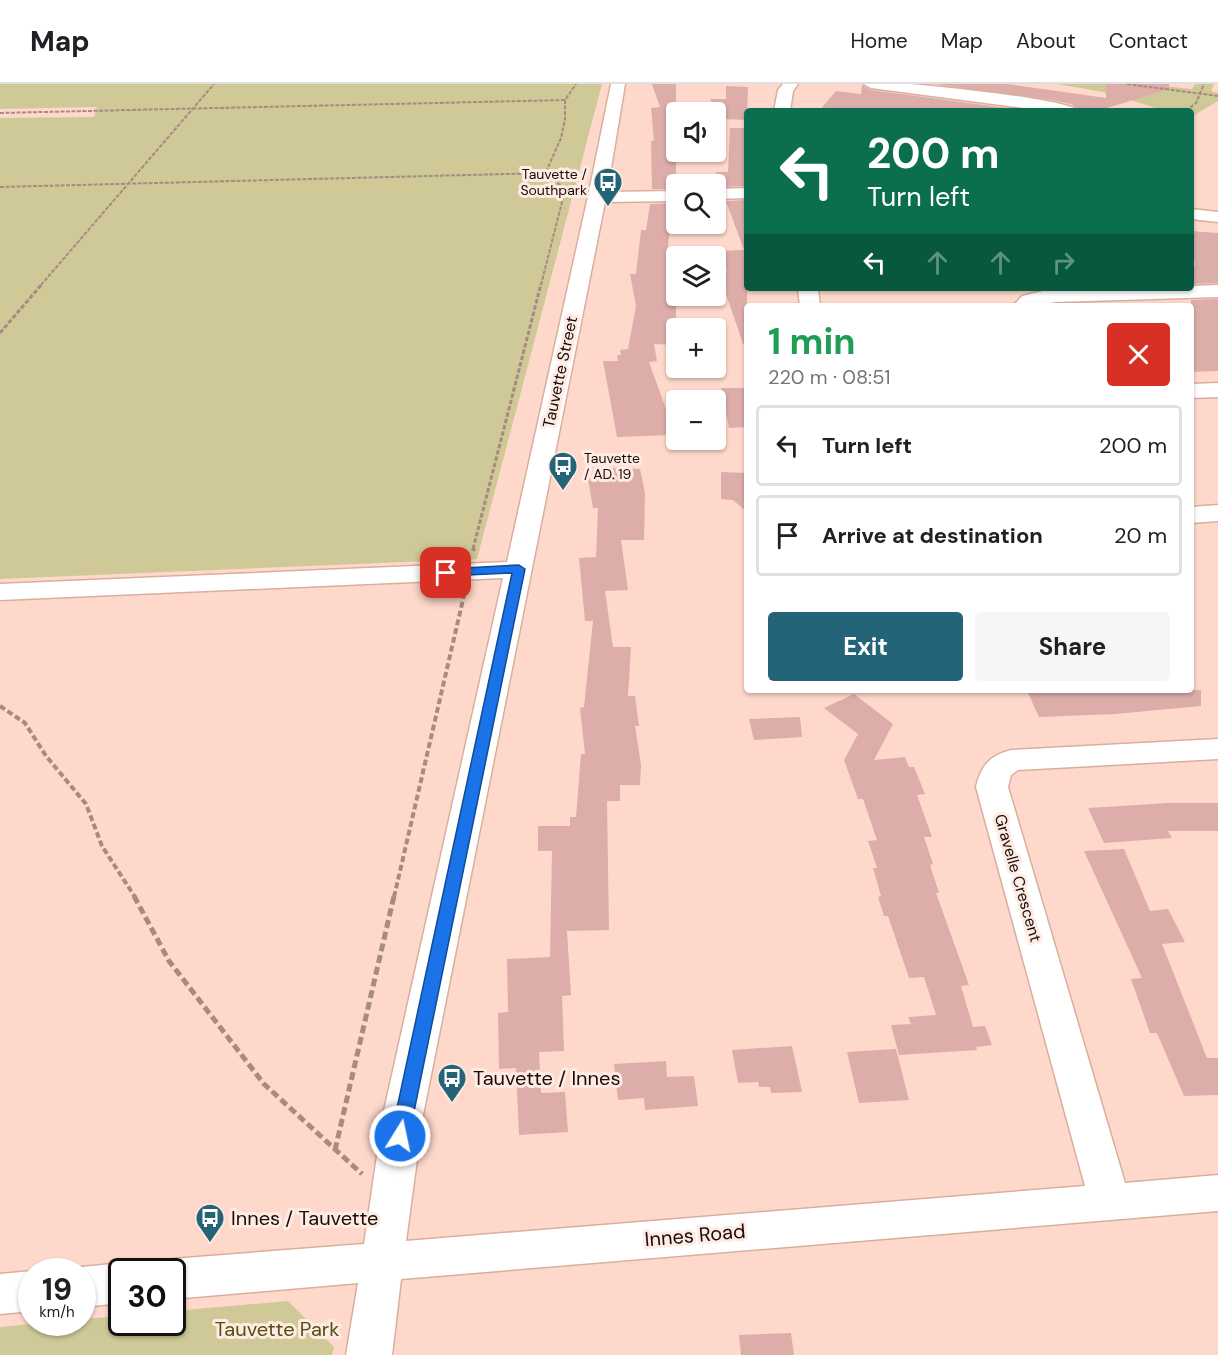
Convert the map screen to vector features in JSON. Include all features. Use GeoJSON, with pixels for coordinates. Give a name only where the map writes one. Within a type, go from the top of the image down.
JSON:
{"type":"FeatureCollection","features":[{"type":"Feature","properties":{"kind":"street","name":"Tauvette Street"},"geometry":{"type":"LineString","coordinates":[[369,1355],[403,1115],[598,194],[618,84]]}},
{"type":"Feature","properties":{"kind":"street"},"geometry":{"type":"LineString","coordinates":[[783,108],[786,90],[791,84]]}},
{"type":"Feature","properties":{"kind":"street"},"geometry":{"type":"LineString","coordinates":[[871,84],[1023,102],[1055,108]]}},
{"type":"Feature","properties":{"kind":"street"},"geometry":{"type":"LineString","coordinates":[[726,194],[744,193]]}},
{"type":"Feature","properties":{"kind":"street"},"geometry":{"type":"LineString","coordinates":[[598,194],[666,196]]}},
{"type":"Feature","properties":{"kind":"street"},"geometry":{"type":"LineString","coordinates":[[1194,214],[1218,217]]}},
{"type":"Feature","properties":{"kind":"street"},"geometry":{"type":"LineString","coordinates":[[1025,303],[1034,298],[1056,296],[1218,291]]}},
{"type":"Feature","properties":{"kind":"street"},"geometry":{"type":"LineString","coordinates":[[1194,391],[1218,390]]}},
{"type":"Feature","properties":{"kind":"street"},"geometry":{"type":"LineString","coordinates":[[1194,514],[1218,513]]}},
{"type":"Feature","properties":{"kind":"street"},"geometry":{"type":"LineString","coordinates":[[0,591],[519,569]]}},
{"type":"Feature","properties":{"kind":"street","name":"Gravelle Crescent"},"geometry":{"type":"LineString","coordinates":[[1110,1202],[992,787],[996,770],[1011,760],[1218,749]]}},
{"type":"Feature","properties":{"kind":"street","name":"Innes Road"},"geometry":{"type":"LineString","coordinates":[[186,1278],[381,1260],[1218,1194]]}},
{"type":"Feature","properties":{"kind":"street"},"geometry":{"type":"LineString","coordinates":[[0,1294],[18,1292]]}},
{"type":"Feature","properties":{"kind":"path"},"geometry":{"type":"LineString","coordinates":[[0,333],[214,84]]}},
{"type":"Feature","properties":{"kind":"path"},"geometry":{"type":"LineString","coordinates":[[546,172],[557,152],[566,109],[565,100],[576,84]]}},
{"type":"Feature","properties":{"kind":"path"},"geometry":{"type":"LineString","coordinates":[[1127,84],[1218,96]]}},
{"type":"Feature","properties":{"kind":"path"},"geometry":{"type":"LineString","coordinates":[[1190,108],[1196,103],[1204,84]]}},
{"type":"Feature","properties":{"kind":"path"},"geometry":{"type":"LineString","coordinates":[[0,113],[565,100]]}},
{"type":"Feature","properties":{"kind":"path"},"geometry":{"type":"LineString","coordinates":[[335,1150],[469,572],[565,190],[546,172]]}},
{"type":"Feature","properties":{"kind":"path"},"geometry":{"type":"LineString","coordinates":[[0,187],[546,172],[567,188],[598,194]]}},
{"type":"Feature","properties":{"kind":"path"},"geometry":{"type":"LineString","coordinates":[[0,706],[26,723],[46,756],[86,804],[102,846],[138,900],[169,961],[184,984],[264,1084],[363,1174]]}},
{"type":"Feature","properties":{"kind":"green space"},"geometry":{"type":"Polygon","coordinates":[[[0,84],[602,84],[477,559],[0,579],[0,118],[94,117],[97,107],[0,109],[0,84]]]}},
{"type":"Feature","properties":{"kind":"green space"},"geometry":{"type":"Polygon","coordinates":[[[1057,84],[1146,84],[1192,89],[1195,84],[1214,84],[1211,91],[1218,93],[1218,101],[1194,115],[1194,108],[1156,108],[1103,92],[1057,84]]]}},
{"type":"Feature","properties":{"kind":"green space","name":"Tauvette Park"},"geometry":{"type":"Polygon","coordinates":[[[288,1301],[334,1347],[332,1355],[0,1355],[0,1327],[18,1325],[18,1336],[96,1336],[96,1318],[108,1317],[108,1336],[186,1336],[186,1310],[288,1301]]]}},
{"type":"Feature","properties":{"kind":"building"},"geometry":{"type":"Polygon","coordinates":[[[652,84],[676,84],[676,102],[666,102],[666,162],[676,162],[676,174],[666,174],[666,189],[652,189],[651,141],[654,141],[651,108],[660,107],[652,84]]]}},
{"type":"Feature","properties":{"kind":"building"},"geometry":{"type":"Polygon","coordinates":[[[934,84],[1007,84],[1106,98],[1106,84],[1169,84],[1169,89],[1107,108],[1077,108],[1071,104],[934,84]]]}},
{"type":"Feature","properties":{"kind":"building"},"geometry":{"type":"Polygon","coordinates":[[[862,85],[871,90],[1006,108],[822,108],[836,91],[861,94],[862,85]]]}},
{"type":"Feature","properties":{"kind":"building"},"geometry":{"type":"Polygon","coordinates":[[[726,86],[748,87],[747,108],[744,108],[744,120],[726,119],[726,102],[712,102],[710,99],[726,99],[726,86]]]}},
{"type":"Feature","properties":{"kind":"building"},"geometry":{"type":"Polygon","coordinates":[[[730,128],[744,128],[744,186],[726,187],[726,174],[717,174],[716,172],[728,172],[730,128]]]}},
{"type":"Feature","properties":{"kind":"building"},"geometry":{"type":"Polygon","coordinates":[[[744,200],[744,250],[726,201],[744,200]]]}},
{"type":"Feature","properties":{"kind":"building"},"geometry":{"type":"Polygon","coordinates":[[[666,203],[666,234],[669,234],[668,246],[666,246],[666,306],[676,306],[676,318],[666,318],[666,345],[654,344],[657,361],[649,362],[666,409],[666,435],[617,437],[603,361],[618,361],[617,355],[621,355],[620,350],[628,349],[636,306],[630,274],[636,274],[641,230],[646,230],[650,204],[666,203]]]}},
{"type":"Feature","properties":{"kind":"building"},"geometry":{"type":"Polygon","coordinates":[[[1194,231],[1218,233],[1218,283],[1194,284],[1194,231]]]}},
{"type":"Feature","properties":{"kind":"building"},"geometry":{"type":"Polygon","coordinates":[[[744,250],[744,291],[747,291],[747,303],[744,303],[743,344],[726,294],[726,251],[744,250]]]}},
{"type":"Feature","properties":{"kind":"building"},"geometry":{"type":"Polygon","coordinates":[[[1218,299],[1218,371],[1194,372],[1194,303],[1191,303],[1191,300],[1218,299]]]}},
{"type":"Feature","properties":{"kind":"building"},"geometry":{"type":"Polygon","coordinates":[[[721,388],[744,388],[744,427],[729,428],[726,413],[726,390],[721,388]]]}},
{"type":"Feature","properties":{"kind":"building"},"geometry":{"type":"Polygon","coordinates":[[[610,468],[640,469],[645,493],[644,540],[621,540],[628,590],[605,591],[613,647],[631,647],[628,696],[635,696],[639,726],[635,726],[641,765],[640,785],[620,785],[620,801],[607,801],[609,930],[567,931],[571,995],[562,996],[564,1051],[539,1052],[541,1093],[565,1092],[568,1132],[519,1135],[516,1068],[499,1069],[498,1013],[508,1012],[507,959],[550,957],[552,851],[538,851],[538,826],[570,826],[570,817],[576,817],[581,754],[585,754],[580,708],[584,707],[593,621],[585,621],[579,558],[596,557],[598,508],[593,508],[588,479],[610,479],[610,468]]]}},
{"type":"Feature","properties":{"kind":"building"},"geometry":{"type":"Polygon","coordinates":[[[721,472],[744,473],[744,509],[733,500],[721,499],[721,472]]]}},
{"type":"Feature","properties":{"kind":"building"},"geometry":{"type":"Polygon","coordinates":[[[1194,690],[1201,690],[1201,706],[1115,714],[1039,717],[1028,693],[1194,693],[1194,690]]]}},
{"type":"Feature","properties":{"kind":"building"},"geometry":{"type":"Polygon","coordinates":[[[854,694],[893,724],[874,760],[905,757],[909,767],[914,767],[925,794],[917,795],[932,837],[924,837],[933,864],[930,865],[939,893],[936,893],[969,985],[961,986],[973,1027],[985,1026],[992,1045],[976,1047],[977,1050],[899,1055],[891,1025],[911,1024],[908,1017],[936,1015],[924,977],[909,978],[888,916],[884,916],[878,897],[881,896],[873,868],[877,868],[868,841],[877,840],[863,799],[858,799],[844,760],[858,734],[824,708],[854,694]]]}},
{"type":"Feature","properties":{"kind":"building"},"geometry":{"type":"Polygon","coordinates":[[[800,717],[802,737],[754,740],[749,719],[800,717]]]}},
{"type":"Feature","properties":{"kind":"building"},"geometry":{"type":"Polygon","coordinates":[[[1168,803],[1218,803],[1218,831],[1168,831],[1172,838],[1104,843],[1088,808],[1168,803]]]}},
{"type":"Feature","properties":{"kind":"building"},"geometry":{"type":"Polygon","coordinates":[[[1124,849],[1150,911],[1168,909],[1185,942],[1162,944],[1207,1058],[1218,1058],[1218,1095],[1184,1096],[1157,1033],[1150,1033],[1131,979],[1142,978],[1084,851],[1124,849]]]}},
{"type":"Feature","properties":{"kind":"building"},"geometry":{"type":"Polygon","coordinates":[[[792,1046],[802,1092],[771,1093],[770,1087],[759,1087],[758,1082],[738,1083],[732,1050],[792,1046]]]}},
{"type":"Feature","properties":{"kind":"building"},"geometry":{"type":"Polygon","coordinates":[[[896,1049],[909,1100],[859,1103],[847,1052],[896,1049]]]}},
{"type":"Feature","properties":{"kind":"building"},"geometry":{"type":"Polygon","coordinates":[[[666,1061],[667,1077],[694,1076],[698,1106],[645,1110],[644,1098],[618,1100],[614,1064],[666,1061]]]}},
{"type":"Feature","properties":{"kind":"building"},"geometry":{"type":"Polygon","coordinates":[[[791,1333],[794,1355],[741,1355],[739,1335],[791,1333]]]}},
{"type":"Feature","properties":{"kind":"place","name":"Tauvette / Southpark"},"geometry":{"type":"Point","coordinates":[608,208]}},
{"type":"Feature","properties":{"kind":"place","name":"Tauvette / AD. 19"},"geometry":{"type":"Point","coordinates":[563,492]}},
{"type":"Feature","properties":{"kind":"place","name":"Tauvette / Innes"},"geometry":{"type":"Point","coordinates":[452,1104]}},
{"type":"Feature","properties":{"kind":"place","name":"Innes / Tauvette"},"geometry":{"type":"Point","coordinates":[210,1244]}},
{"type":"Feature","properties":{"kind":"route"},"geometry":{"type":"LineString","coordinates":[[400,1136],[519,569],[446,573]]}}]}
